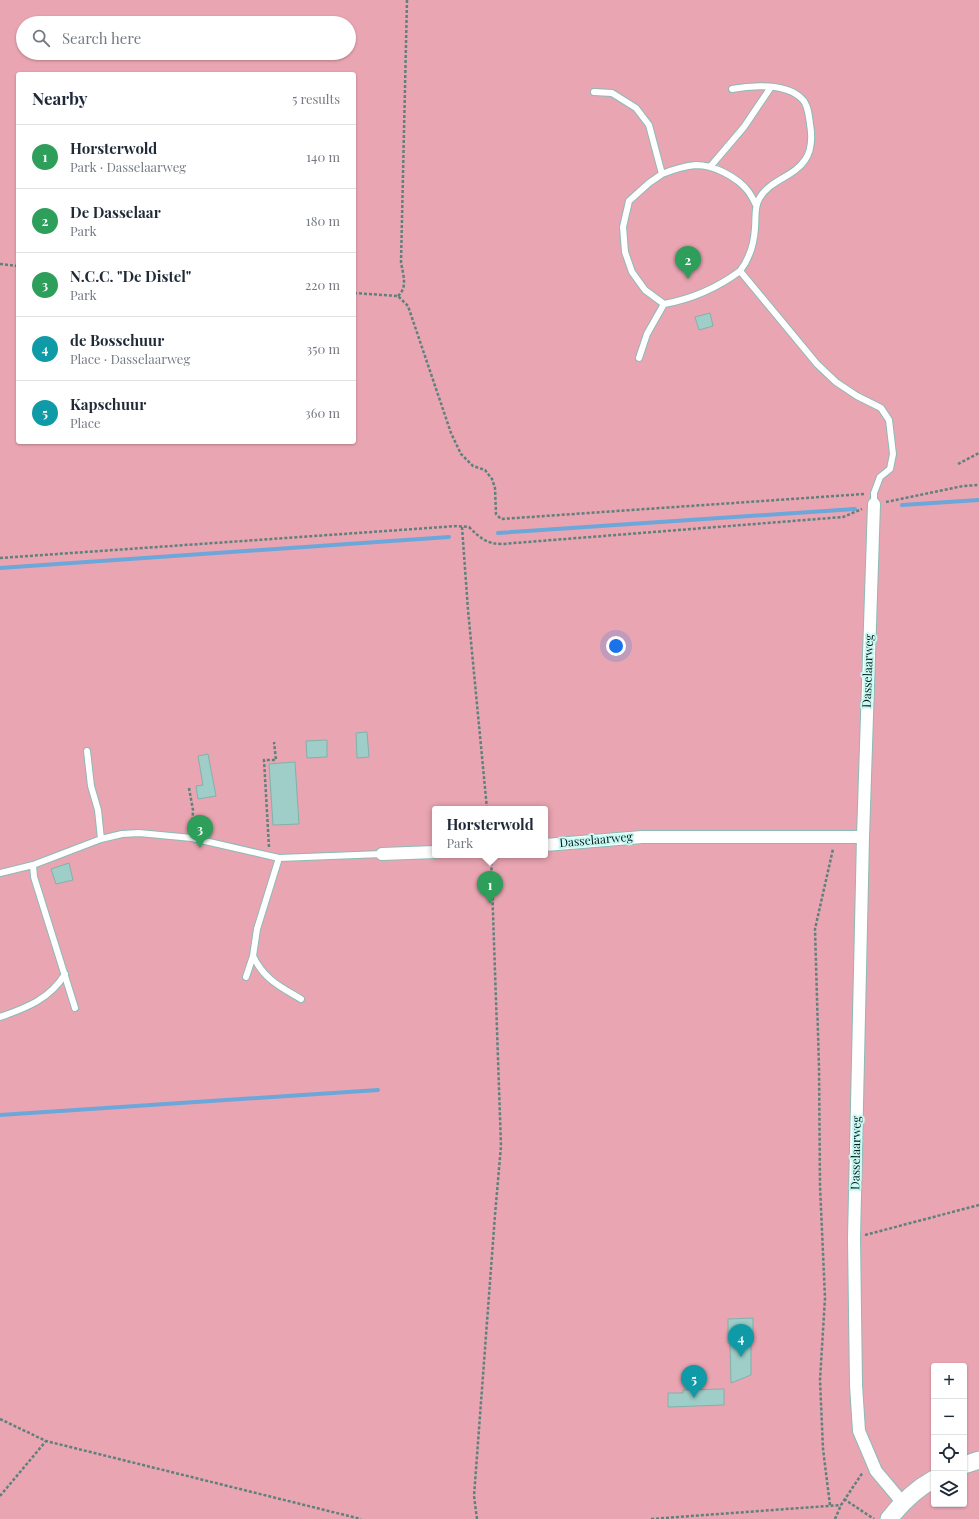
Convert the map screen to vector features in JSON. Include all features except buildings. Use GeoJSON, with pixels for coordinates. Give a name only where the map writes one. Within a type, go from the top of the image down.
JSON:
{"type":"FeatureCollection","features":[{"type":"Feature","properties":{"kind":"street","name":"Dasselaarweg"},"geometry":{"type":"LineString","coordinates":[[874,498],[863,838],[854,1238],[856,1385],[859,1431],[876,1472],[902,1502]]}},
{"type":"Feature","properties":{"kind":"street","name":"Dasselaarweg"},"geometry":{"type":"LineString","coordinates":[[548,845],[642,837],[863,838]]}},
{"type":"Feature","properties":{"kind":"street"},"geometry":{"type":"LineString","coordinates":[[382,854],[432,852]]}},
{"type":"Feature","properties":{"kind":"street"},"geometry":{"type":"LineString","coordinates":[[967,1464],[979,1460]]}},
{"type":"Feature","properties":{"kind":"street"},"geometry":{"type":"LineString","coordinates":[[889,1519],[902,1502],[923,1485],[931,1481]]}},
{"type":"Feature","properties":{"kind":"lane"},"geometry":{"type":"LineString","coordinates":[[732,89],[746,86],[771,87],[791,91],[803,99],[808,114],[811,131],[811,146],[805,160],[798,168],[772,185],[762,195],[756,205],[752,248],[747,262],[740,271],[699,295],[682,301],[664,304],[645,290],[632,272],[625,252],[623,227],[629,202],[649,183],[662,174],[695,165],[710,167],[736,179],[748,191],[756,205]]}},
{"type":"Feature","properties":{"kind":"lane"},"geometry":{"type":"LineString","coordinates":[[710,167],[744,127],[771,87]]}},
{"type":"Feature","properties":{"kind":"lane"},"geometry":{"type":"LineString","coordinates":[[594,92],[612,93],[636,108],[649,125],[662,174]]}},
{"type":"Feature","properties":{"kind":"lane"},"geometry":{"type":"LineString","coordinates":[[740,271],[817,364],[836,382],[856,396],[881,408],[890,420],[893,454],[890,469],[880,478],[874,498]]}},
{"type":"Feature","properties":{"kind":"lane"},"geometry":{"type":"LineString","coordinates":[[639,358],[647,334],[664,304]]}},
{"type":"Feature","properties":{"kind":"lane"},"geometry":{"type":"LineString","coordinates":[[87,751],[91,786],[98,810],[101,839]]}},
{"type":"Feature","properties":{"kind":"lane"},"geometry":{"type":"LineString","coordinates":[[0,873],[33,865],[101,839],[139,832],[192,838],[279,858],[382,854]]}},
{"type":"Feature","properties":{"kind":"lane"},"geometry":{"type":"LineString","coordinates":[[246,977],[253,956],[257,929],[279,858]]}},
{"type":"Feature","properties":{"kind":"lane"},"geometry":{"type":"LineString","coordinates":[[33,865],[34,877],[75,1008]]}},
{"type":"Feature","properties":{"kind":"lane"},"geometry":{"type":"LineString","coordinates":[[253,956],[257,965],[269,979],[300,999]]}},
{"type":"Feature","properties":{"kind":"lane"},"geometry":{"type":"LineString","coordinates":[[0,1017],[37,1002],[49,994],[59,984],[65,974]]}},
{"type":"Feature","properties":{"kind":"path"},"geometry":{"type":"LineString","coordinates":[[398,296],[403,292],[404,285],[401,262],[407,0]]}},
{"type":"Feature","properties":{"kind":"path"},"geometry":{"type":"LineString","coordinates":[[0,264],[16,266]]}},
{"type":"Feature","properties":{"kind":"path"},"geometry":{"type":"LineString","coordinates":[[356,293],[398,296],[408,306],[439,402],[454,440],[461,454],[473,466],[485,470],[492,478],[496,488],[496,514],[501,519],[852,496],[874,498],[979,485]]}},
{"type":"Feature","properties":{"kind":"path"},"geometry":{"type":"LineString","coordinates":[[958,464],[979,453]]}},
{"type":"Feature","properties":{"kind":"path"},"geometry":{"type":"LineString","coordinates":[[0,558],[462,527],[469,527],[477,535],[492,544],[502,544],[843,517],[874,498]]}},
{"type":"Feature","properties":{"kind":"path"},"geometry":{"type":"LineString","coordinates":[[462,527],[468,610],[487,806]]}},
{"type":"Feature","properties":{"kind":"path"},"geometry":{"type":"LineString","coordinates":[[269,856],[264,760],[276,760],[274,742]]}},
{"type":"Feature","properties":{"kind":"path"},"geometry":{"type":"LineString","coordinates":[[189,788],[194,810],[192,838]]}},
{"type":"Feature","properties":{"kind":"path"},"geometry":{"type":"LineString","coordinates":[[830,1505],[823,1448],[820,1380],[825,1298],[820,1186],[819,1068],[815,929],[836,837]]}},
{"type":"Feature","properties":{"kind":"path"},"geometry":{"type":"LineString","coordinates":[[477,1519],[474,1496],[501,1146],[491,858]]}},
{"type":"Feature","properties":{"kind":"path"},"geometry":{"type":"LineString","coordinates":[[854,1238],[979,1205]]}},
{"type":"Feature","properties":{"kind":"path"},"geometry":{"type":"LineString","coordinates":[[0,1419],[46,1441],[361,1519]]}},
{"type":"Feature","properties":{"kind":"path"},"geometry":{"type":"LineString","coordinates":[[0,1496],[46,1441]]}},
{"type":"Feature","properties":{"kind":"path"},"geometry":{"type":"LineString","coordinates":[[835,1519],[844,1499],[861,1474],[873,1465]]}},
{"type":"Feature","properties":{"kind":"path"},"geometry":{"type":"LineString","coordinates":[[844,1499],[874,1519]]}},
{"type":"Feature","properties":{"kind":"path"},"geometry":{"type":"LineString","coordinates":[[651,1519],[841,1505]]}},
{"type":"Feature","properties":{"kind":"shaded area"},"geometry":{"type":"Polygon","coordinates":[[[0,0],[979,0],[979,1519],[0,1519],[0,0]]]}},
{"type":"Feature","properties":{"kind":"waterway"},"geometry":{"type":"LineString","coordinates":[[902,505],[979,500]]}},
{"type":"Feature","properties":{"kind":"waterway"},"geometry":{"type":"LineString","coordinates":[[498,533],[855,509]]}},
{"type":"Feature","properties":{"kind":"waterway"},"geometry":{"type":"LineString","coordinates":[[0,568],[449,537]]}},
{"type":"Feature","properties":{"kind":"waterway"},"geometry":{"type":"LineString","coordinates":[[0,1115],[378,1090]]}},
{"type":"Feature","properties":{"kind":"place","name":"De Dasselaar"},"geometry":{"type":"Point","coordinates":[688,279]}},
{"type":"Feature","properties":{"kind":"place","name":"N.C.C. \"De Distel\""},"geometry":{"type":"Point","coordinates":[200,848]}},
{"type":"Feature","properties":{"kind":"place","name":"Horsterwold"},"geometry":{"type":"Point","coordinates":[490,904]}},
{"type":"Feature","properties":{"kind":"place","name":"de Bosschuur"},"geometry":{"type":"Point","coordinates":[741,1357]}},
{"type":"Feature","properties":{"kind":"place","name":"Kapschuur"},"geometry":{"type":"Point","coordinates":[694,1398]}}]}
